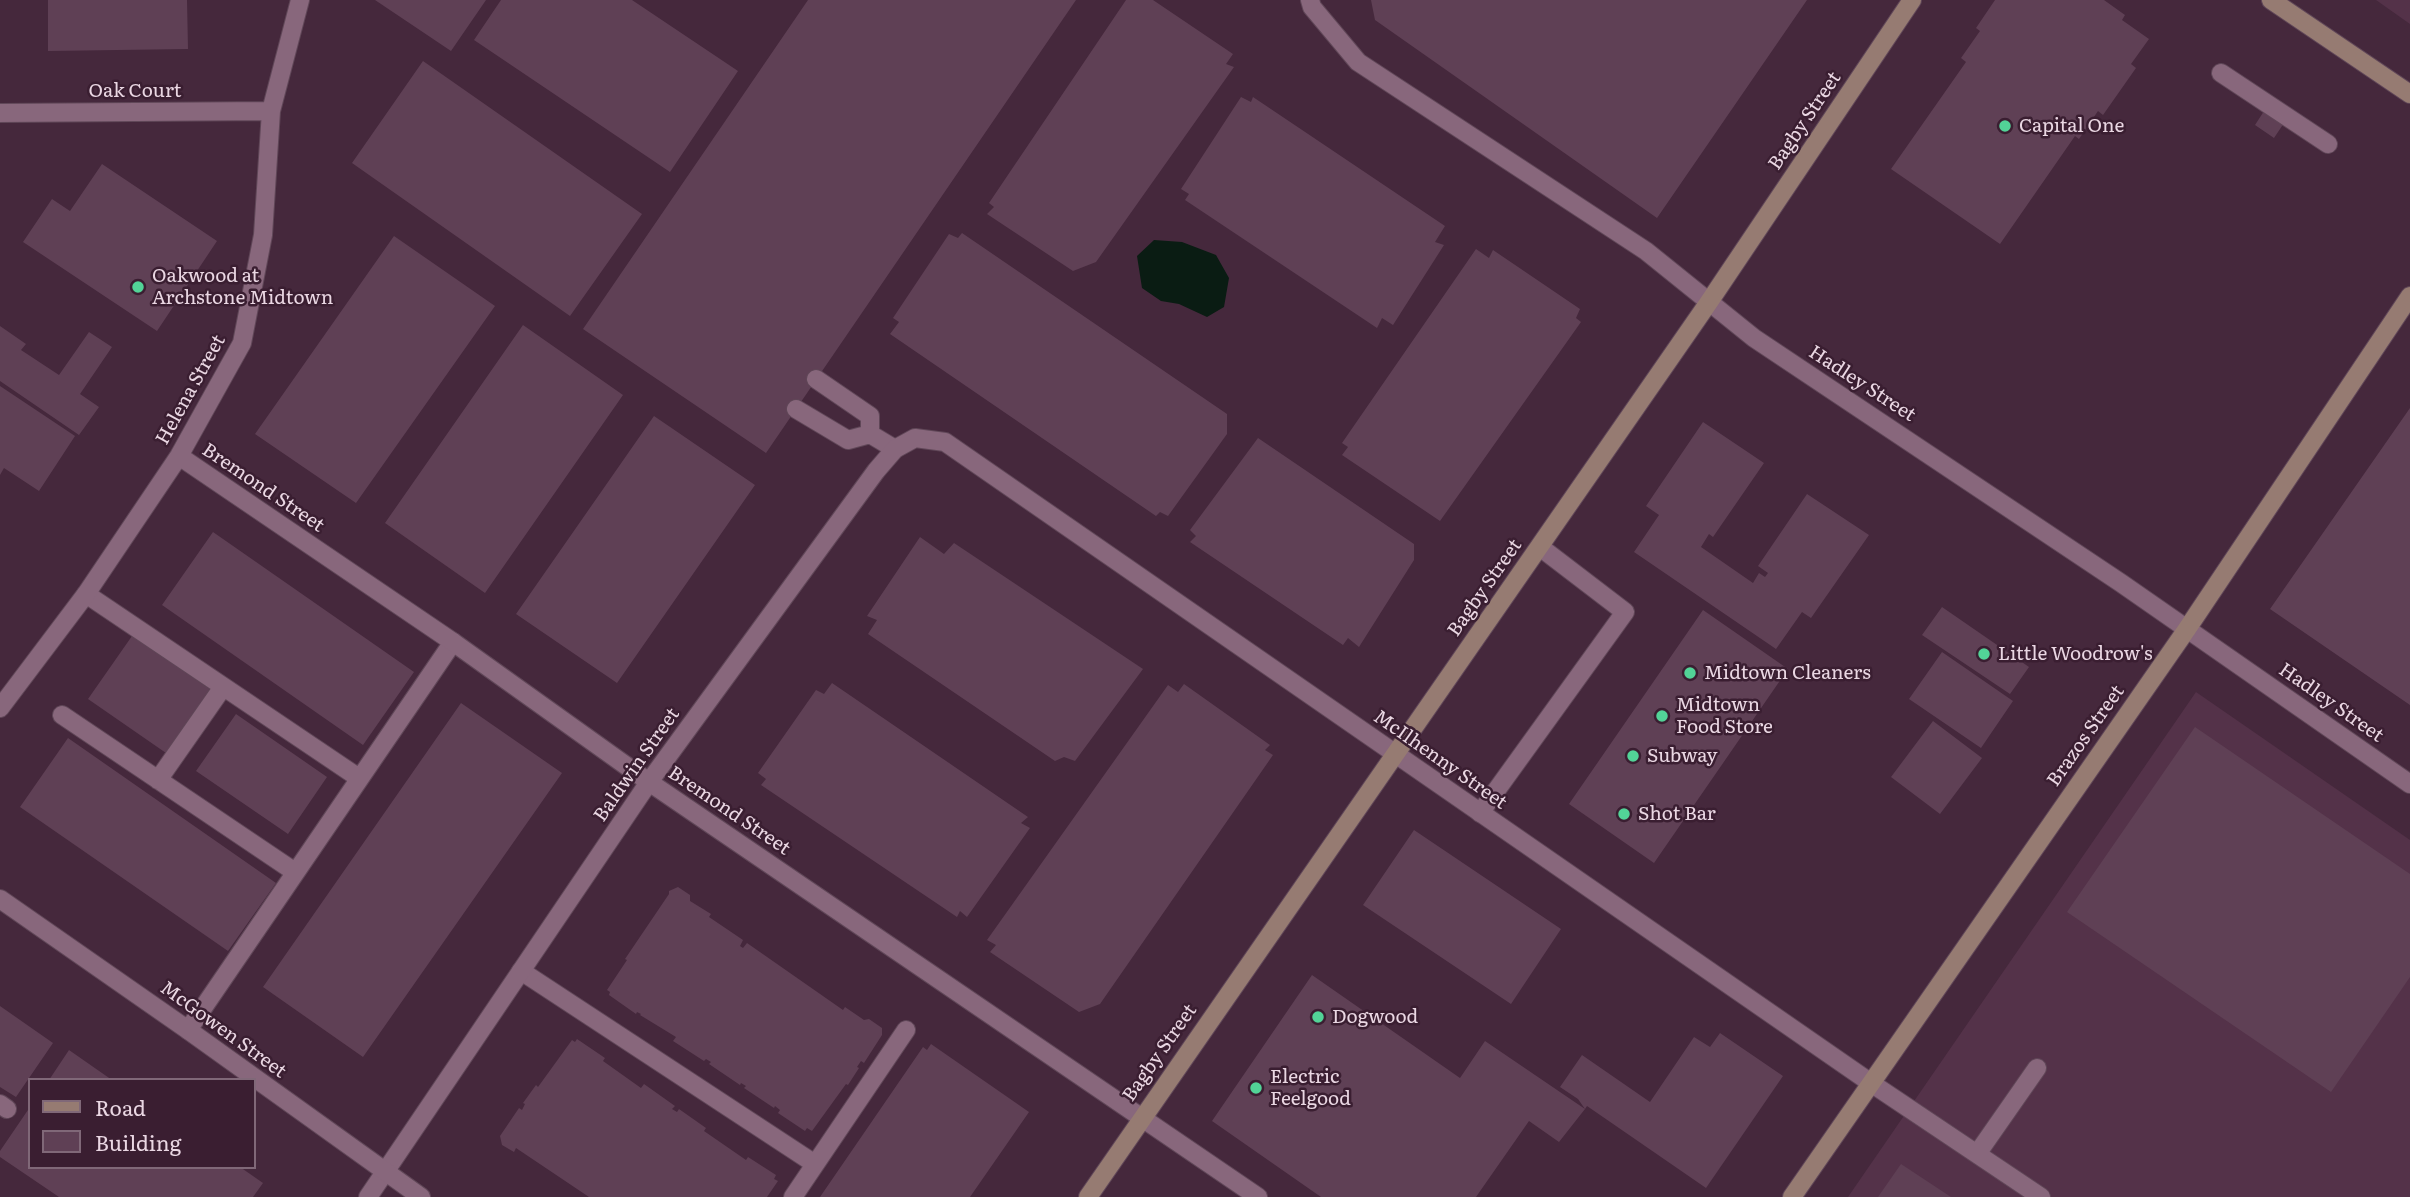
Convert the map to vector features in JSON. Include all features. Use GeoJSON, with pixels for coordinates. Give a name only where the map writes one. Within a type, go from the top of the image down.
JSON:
{"type":"FeatureCollection","features":[{"type":"Feature","properties":{"kind":"main road","name":"Bagby Street"},"geometry":{"type":"LineString","coordinates":[[1088,1197],[1709,302],[1912,0]]}},
{"type":"Feature","properties":{"kind":"main road"},"geometry":{"type":"LineString","coordinates":[[2271,0],[2410,94]]}},
{"type":"Feature","properties":{"kind":"main road","name":"Brazos Street"},"geometry":{"type":"LineString","coordinates":[[1792,1197],[2187,629],[2410,296]]}},
{"type":"Feature","properties":{"kind":"street","name":"Helena Street"},"geometry":{"type":"LineString","coordinates":[[0,708],[86,594],[179,456],[242,343],[263,234],[271,111],[300,0]]}},
{"type":"Feature","properties":{"kind":"street","name":"Hadley Street"},"geometry":{"type":"LineString","coordinates":[[1310,0],[1312,7],[1358,62],[1646,251],[1754,338],[2187,629],[2410,784]]}},
{"type":"Feature","properties":{"kind":"street"},"geometry":{"type":"LineString","coordinates":[[2221,73],[2328,144]]}},
{"type":"Feature","properties":{"kind":"street","name":"Oak Court"},"geometry":{"type":"LineString","coordinates":[[0,113],[271,111]]}},
{"type":"Feature","properties":{"kind":"street"},"geometry":{"type":"LineString","coordinates":[[816,379],[870,416],[870,435]]}},
{"type":"Feature","properties":{"kind":"street"},"geometry":{"type":"LineString","coordinates":[[796,409],[848,440],[870,435],[895,449]]}},
{"type":"Feature","properties":{"kind":"street","name":"McIlhenny Street"},"geometry":{"type":"LineString","coordinates":[[895,449],[915,438],[945,442],[1871,1083],[2041,1197]]}},
{"type":"Feature","properties":{"kind":"street","name":"Baldwin Street"},"geometry":{"type":"LineString","coordinates":[[368,1197],[649,782],[895,449]]}},
{"type":"Feature","properties":{"kind":"street","name":"Bremond Street"},"geometry":{"type":"LineString","coordinates":[[179,456],[453,642],[649,782],[1258,1197]]}},
{"type":"Feature","properties":{"kind":"street"},"geometry":{"type":"LineString","coordinates":[[1480,813],[1625,612],[1540,547]]}},
{"type":"Feature","properties":{"kind":"street"},"geometry":{"type":"LineString","coordinates":[[86,594],[359,778]]}},
{"type":"Feature","properties":{"kind":"street"},"geometry":{"type":"LineString","coordinates":[[188,1030],[453,642]]}},
{"type":"Feature","properties":{"kind":"street"},"geometry":{"type":"LineString","coordinates":[[158,780],[223,687]]}},
{"type":"Feature","properties":{"kind":"street"},"geometry":{"type":"LineString","coordinates":[[62,715],[295,872]]}},
{"type":"Feature","properties":{"kind":"street","name":"McGowen Street"},"geometry":{"type":"LineString","coordinates":[[0,899],[254,1078]]}},
{"type":"Feature","properties":{"kind":"street"},"geometry":{"type":"LineString","coordinates":[[521,971],[815,1164]]}},
{"type":"Feature","properties":{"kind":"street"},"geometry":{"type":"LineString","coordinates":[[793,1197],[906,1030]]}},
{"type":"Feature","properties":{"kind":"street"},"geometry":{"type":"LineString","coordinates":[[1977,1154],[2038,1068]]}},
{"type":"Feature","properties":{"kind":"street","name":"McGowen Street"},"geometry":{"type":"LineString","coordinates":[[256,1079],[421,1197]]}},
{"type":"Feature","properties":{"kind":"shaded area"},"geometry":{"type":"Polygon","coordinates":[[[2376,0],[2410,0],[2410,24],[2376,0]]]}},
{"type":"Feature","properties":{"kind":"shaded area"},"geometry":{"type":"Polygon","coordinates":[[[1154,240],[1182,242],[1216,255],[1229,278],[1224,307],[1207,317],[1179,304],[1161,301],[1142,288],[1137,256],[1154,240]]]}},
{"type":"Feature","properties":{"kind":"shaded area"},"geometry":{"type":"Polygon","coordinates":[[[2196,692],[2410,840],[2410,1197],[1848,1197],[2196,692]]]}},
{"type":"Feature","properties":{"kind":"building"},"geometry":{"type":"Polygon","coordinates":[[[48,0],[187,0],[188,49],[48,51],[48,0]]]}},
{"type":"Feature","properties":{"kind":"building"},"geometry":{"type":"Polygon","coordinates":[[[375,0],[486,0],[451,51],[375,0]]]}},
{"type":"Feature","properties":{"kind":"building"},"geometry":{"type":"Polygon","coordinates":[[[501,0],[632,0],[738,71],[670,172],[474,40],[501,0]]]}},
{"type":"Feature","properties":{"kind":"building"},"geometry":{"type":"Polygon","coordinates":[[[808,0],[1076,0],[766,453],[583,329],[808,0]]]}},
{"type":"Feature","properties":{"kind":"building"},"geometry":{"type":"Polygon","coordinates":[[[1126,0],[1153,0],[1233,54],[1226,64],[1234,67],[1096,262],[1073,271],[987,214],[994,207],[989,203],[1126,0]]]}},
{"type":"Feature","properties":{"kind":"building"},"geometry":{"type":"Polygon","coordinates":[[[1371,0],[1807,0],[1657,218],[1375,20],[1371,0]]]}},
{"type":"Feature","properties":{"kind":"building","name":"Capital One"},"geometry":{"type":"Polygon","coordinates":[[[1995,0],[2104,0],[2125,15],[2122,20],[2149,39],[2131,64],[2136,68],[2103,115],[2098,111],[2079,139],[2075,136],[2000,244],[1891,169],[1966,62],[1961,58],[1980,31],[1976,28],[1995,0]]]}},
{"type":"Feature","properties":{"kind":"building"},"geometry":{"type":"Polygon","coordinates":[[[423,61],[642,214],[570,316],[352,163],[423,61]]]}},
{"type":"Feature","properties":{"kind":"building"},"geometry":{"type":"Polygon","coordinates":[[[1241,97],[1251,102],[1253,97],[1445,226],[1435,242],[1444,245],[1393,325],[1382,318],[1377,328],[1185,200],[1189,194],[1181,189],[1241,97]]]}},
{"type":"Feature","properties":{"kind":"building"},"geometry":{"type":"Polygon","coordinates":[[[2266,108],[2286,120],[2274,138],[2255,125],[2266,108]]]}},
{"type":"Feature","properties":{"kind":"building","name":"Oakwood at Archstone Midtown"},"geometry":{"type":"Polygon","coordinates":[[[102,164],[217,241],[157,331],[23,242],[52,199],[70,211],[102,164]]]}},
{"type":"Feature","properties":{"kind":"building"},"geometry":{"type":"Polygon","coordinates":[[[962,233],[1227,414],[1227,434],[1168,516],[1160,512],[1156,516],[890,334],[899,322],[893,318],[949,234],[958,238],[962,233]]]}},
{"type":"Feature","properties":{"kind":"building"},"geometry":{"type":"Polygon","coordinates":[[[394,236],[495,306],[356,503],[255,434],[394,236]]]}},
{"type":"Feature","properties":{"kind":"building"},"geometry":{"type":"Polygon","coordinates":[[[1476,249],[1489,258],[1493,250],[1580,309],[1576,318],[1581,322],[1440,521],[1342,455],[1348,447],[1342,443],[1476,249]]]}},
{"type":"Feature","properties":{"kind":"building"},"geometry":{"type":"Polygon","coordinates":[[[523,325],[623,395],[485,593],[385,523],[523,325]]]}},
{"type":"Feature","properties":{"kind":"building"},"geometry":{"type":"Polygon","coordinates":[[[0,326],[26,344],[21,350],[59,375],[89,332],[112,347],[80,394],[99,407],[79,435],[0,381],[0,326]]]}},
{"type":"Feature","properties":{"kind":"building"},"geometry":{"type":"Polygon","coordinates":[[[0,386],[75,436],[39,491],[4,468],[0,475],[0,386]]]}},
{"type":"Feature","properties":{"kind":"building"},"geometry":{"type":"Polygon","coordinates":[[[2410,408],[2410,705],[2270,609],[2410,408]]]}},
{"type":"Feature","properties":{"kind":"building"},"geometry":{"type":"Polygon","coordinates":[[[654,416],[755,485],[617,683],[516,614],[654,416]]]}},
{"type":"Feature","properties":{"kind":"building"},"geometry":{"type":"Polygon","coordinates":[[[1703,422],[1764,463],[1713,537],[1709,534],[1701,547],[1753,583],[1759,573],[1765,577],[1768,573],[1758,566],[1807,494],[1869,535],[1811,618],[1802,612],[1776,649],[1634,552],[1659,515],[1646,506],[1703,422]]]}},
{"type":"Feature","properties":{"kind":"building"},"geometry":{"type":"Polygon","coordinates":[[[1258,438],[1414,544],[1414,560],[1359,647],[1348,638],[1343,645],[1190,542],[1196,536],[1190,530],[1258,438]]]}},
{"type":"Feature","properties":{"kind":"building"},"geometry":{"type":"Polygon","coordinates":[[[213,532],[414,672],[363,745],[162,605],[213,532]]]}},
{"type":"Feature","properties":{"kind":"building"},"geometry":{"type":"Polygon","coordinates":[[[920,537],[944,554],[954,543],[1143,669],[1075,761],[1064,757],[1055,761],[868,634],[877,620],[867,616],[920,537]]]}},
{"type":"Feature","properties":{"kind":"building"},"geometry":{"type":"Polygon","coordinates":[[[1942,607],[2029,667],[2010,694],[1922,635],[1942,607]]]}},
{"type":"Feature","properties":{"kind":"building"},"geometry":{"type":"Polygon","coordinates":[[[1703,610],[1788,669],[1654,863],[1569,804],[1703,610]]]}},
{"type":"Feature","properties":{"kind":"building"},"geometry":{"type":"Polygon","coordinates":[[[132,636],[210,689],[166,753],[88,699],[132,636]]]}},
{"type":"Feature","properties":{"kind":"building"},"geometry":{"type":"Polygon","coordinates":[[[1942,652],[2013,701],[1981,748],[1909,699],[1942,652]]]}},
{"type":"Feature","properties":{"kind":"building"},"geometry":{"type":"Polygon","coordinates":[[[832,683],[1028,817],[1021,823],[1030,828],[967,917],[960,911],[957,917],[761,785],[766,779],[758,773],[816,690],[824,694],[832,683]]]}},
{"type":"Feature","properties":{"kind":"building"},"geometry":{"type":"Polygon","coordinates":[[[1184,684],[1270,745],[1265,750],[1273,755],[1100,1004],[1079,1012],[990,952],[996,945],[987,940],[1168,685],[1178,692],[1184,684]]]}},
{"type":"Feature","properties":{"kind":"building"},"geometry":{"type":"Polygon","coordinates":[[[461,703],[562,773],[363,1057],[263,987],[461,703]]]}},
{"type":"Feature","properties":{"kind":"building"},"geometry":{"type":"Polygon","coordinates":[[[236,714],[327,777],[288,834],[196,771],[236,714]]]}},
{"type":"Feature","properties":{"kind":"building"},"geometry":{"type":"Polygon","coordinates":[[[1933,721],[1982,758],[1940,814],[1891,777],[1933,721]]]}},
{"type":"Feature","properties":{"kind":"building"},"geometry":{"type":"Polygon","coordinates":[[[2195,727],[2410,874],[2410,977],[2331,1092],[2067,912],[2195,727]]]}},
{"type":"Feature","properties":{"kind":"building"},"geometry":{"type":"Polygon","coordinates":[[[68,738],[276,883],[228,951],[20,807],[68,738]]]}},
{"type":"Feature","properties":{"kind":"building"},"geometry":{"type":"Polygon","coordinates":[[[1414,830],[1561,929],[1511,1004],[1363,905],[1414,830]]]}},
{"type":"Feature","properties":{"kind":"building"},"geometry":{"type":"Polygon","coordinates":[[[678,887],[690,895],[690,901],[711,914],[709,917],[743,940],[740,946],[743,948],[747,943],[843,1010],[845,1007],[882,1028],[882,1035],[864,1063],[861,1061],[848,1085],[846,1084],[812,1131],[807,1128],[805,1131],[778,1113],[780,1110],[775,1106],[774,1108],[744,1088],[746,1086],[741,1083],[740,1085],[709,1064],[711,1062],[706,1059],[704,1061],[673,1041],[676,1037],[609,995],[607,990],[627,960],[625,959],[669,891],[678,887]]]}},
{"type":"Feature","properties":{"kind":"building"},"geometry":{"type":"Polygon","coordinates":[[[1312,975],[1460,1078],[1485,1041],[1585,1109],[1559,1142],[1529,1121],[1476,1197],[1321,1197],[1212,1121],[1312,975]]]}},
{"type":"Feature","properties":{"kind":"building"},"geometry":{"type":"Polygon","coordinates":[[[0,1006],[53,1043],[16,1097],[0,1087],[0,1006]]]}},
{"type":"Feature","properties":{"kind":"building"},"geometry":{"type":"Polygon","coordinates":[[[1720,1033],[1783,1076],[1706,1188],[1587,1106],[1585,1109],[1578,1099],[1560,1087],[1582,1055],[1650,1102],[1694,1037],[1710,1047],[1720,1033]]]}},
{"type":"Feature","properties":{"kind":"building"},"geometry":{"type":"Polygon","coordinates":[[[577,1039],[605,1058],[603,1061],[641,1088],[644,1084],[675,1106],[672,1109],[677,1112],[679,1109],[706,1128],[704,1131],[746,1160],[748,1157],[776,1175],[774,1179],[778,1181],[767,1197],[589,1197],[516,1148],[514,1152],[502,1145],[500,1136],[519,1108],[522,1110],[525,1104],[523,1103],[536,1085],[538,1087],[572,1040],[575,1042],[577,1039]]]}},
{"type":"Feature","properties":{"kind":"building"},"geometry":{"type":"Polygon","coordinates":[[[931,1044],[1029,1112],[970,1197],[820,1197],[923,1047],[927,1050],[931,1044]]]}},
{"type":"Feature","properties":{"kind":"building"},"geometry":{"type":"Polygon","coordinates":[[[69,1050],[109,1078],[50,1078],[69,1050]]]}},
{"type":"Feature","properties":{"kind":"building"},"geometry":{"type":"Polygon","coordinates":[[[28,1110],[28,1169],[243,1169],[263,1183],[253,1197],[59,1197],[0,1157],[0,1151],[28,1110]]]}},
{"type":"Feature","properties":{"kind":"building"},"geometry":{"type":"Polygon","coordinates":[[[1901,1164],[1951,1197],[1878,1197],[1901,1164]]]}},
{"type":"Feature","properties":{"kind":"place","name":"Capital One"},"geometry":{"type":"Point","coordinates":[2005,126]}},
{"type":"Feature","properties":{"kind":"place","name":"Oakwood at Archstone Midtown"},"geometry":{"type":"Point","coordinates":[138,287]}},
{"type":"Feature","properties":{"kind":"place","name":"Little Woodrow's"},"geometry":{"type":"Point","coordinates":[1984,654]}},
{"type":"Feature","properties":{"kind":"place","name":"Midtown Cleaners"},"geometry":{"type":"Point","coordinates":[1690,673]}},
{"type":"Feature","properties":{"kind":"place","name":"Midtown Food Store"},"geometry":{"type":"Point","coordinates":[1662,716]}},
{"type":"Feature","properties":{"kind":"place","name":"Subway"},"geometry":{"type":"Point","coordinates":[1633,756]}},
{"type":"Feature","properties":{"kind":"place","name":"Shot Bar"},"geometry":{"type":"Point","coordinates":[1624,814]}},
{"type":"Feature","properties":{"kind":"place","name":"Dogwood"},"geometry":{"type":"Point","coordinates":[1318,1017]}},
{"type":"Feature","properties":{"kind":"place","name":"Electric Feelgood"},"geometry":{"type":"Point","coordinates":[1256,1088]}}]}
